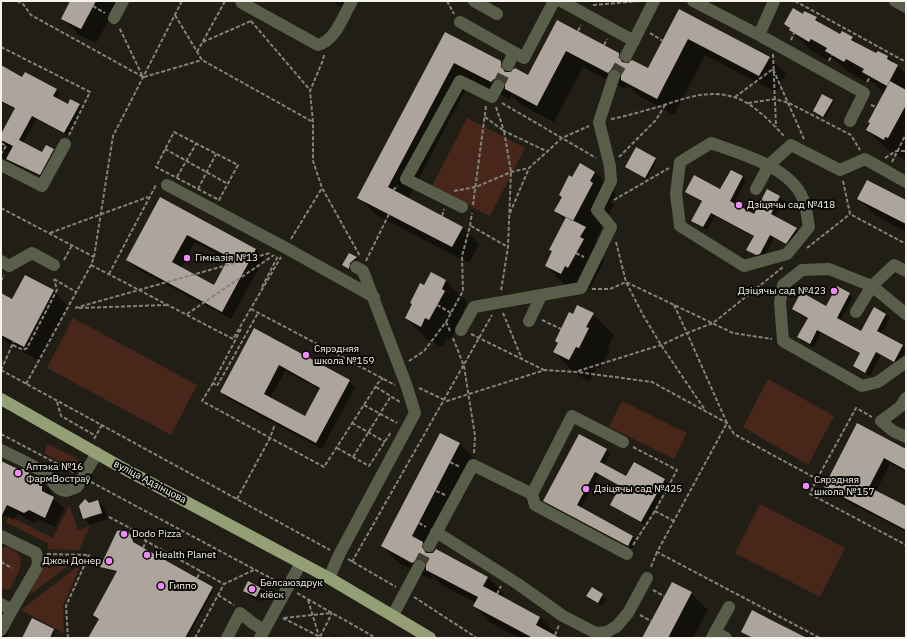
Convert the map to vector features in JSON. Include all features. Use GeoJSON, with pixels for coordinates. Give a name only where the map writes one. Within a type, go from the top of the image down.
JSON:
{"type":"FeatureCollection","features":[{"type":"Feature","properties":{"kind":"main road","name":"вуліца Адзінцова"},"geometry":{"type":"LineString","coordinates":[[1,400],[329,578],[430,638]]}},
{"type":"Feature","properties":{"kind":"street"},"geometry":{"type":"LineString","coordinates":[[114,18],[123,1]]}},
{"type":"Feature","properties":{"kind":"street"},"geometry":{"type":"LineString","coordinates":[[241,1],[254,16],[318,44],[325,43],[332,37],[352,1]]}},
{"type":"Feature","properties":{"kind":"street"},"geometry":{"type":"LineString","coordinates":[[474,1],[497,14]]}},
{"type":"Feature","properties":{"kind":"street"},"geometry":{"type":"LineString","coordinates":[[460,22],[524,58],[554,1]]}},
{"type":"Feature","properties":{"kind":"street"},"geometry":{"type":"LineString","coordinates":[[626,56],[654,1]]}},
{"type":"Feature","properties":{"kind":"street"},"geometry":{"type":"LineString","coordinates":[[693,1],[759,35],[864,93],[850,121]]}},
{"type":"Feature","properties":{"kind":"street"},"geometry":{"type":"LineString","coordinates":[[759,35],[774,1]]}},
{"type":"Feature","properties":{"kind":"street"},"geometry":{"type":"LineString","coordinates":[[895,1],[906,7]]}},
{"type":"Feature","properties":{"kind":"street"},"geometry":{"type":"LineString","coordinates":[[566,4],[634,41]]}},
{"type":"Feature","properties":{"kind":"street"},"geometry":{"type":"LineString","coordinates":[[508,65],[514,52]]}},
{"type":"Feature","properties":{"kind":"street"},"geometry":{"type":"LineString","coordinates":[[462,330],[474,307],[581,288],[612,227],[597,210],[611,181],[610,166],[599,122],[614,76]]}},
{"type":"Feature","properties":{"kind":"street"},"geometry":{"type":"LineString","coordinates":[[462,207],[406,179],[460,80],[492,97],[498,86]]}},
{"type":"Feature","properties":{"kind":"street"},"geometry":{"type":"LineString","coordinates":[[711,143],[769,165],[795,184],[804,200],[809,227],[787,254],[744,266],[680,226],[676,194],[680,162],[711,143]]}},
{"type":"Feature","properties":{"kind":"street"},"geometry":{"type":"LineString","coordinates":[[1,164],[42,186],[64,144]]}},
{"type":"Feature","properties":{"kind":"street"},"geometry":{"type":"LineString","coordinates":[[756,189],[769,165],[792,145],[840,170],[869,162],[906,182]]}},
{"type":"Feature","properties":{"kind":"street"},"geometry":{"type":"LineString","coordinates":[[166,183],[374,297]]}},
{"type":"Feature","properties":{"kind":"street"},"geometry":{"type":"LineString","coordinates":[[1,261],[9,266],[32,253],[54,265]]}},
{"type":"Feature","properties":{"kind":"street"},"geometry":{"type":"LineString","coordinates":[[329,578],[339,554],[415,413],[374,297],[360,263]]}},
{"type":"Feature","properties":{"kind":"street"},"geometry":{"type":"LineString","coordinates":[[856,312],[872,286],[894,265],[906,271]]}},
{"type":"Feature","properties":{"kind":"street"},"geometry":{"type":"LineString","coordinates":[[906,314],[872,286],[829,269],[802,270],[783,285],[780,302],[783,341],[862,386],[878,382],[906,362]]}},
{"type":"Feature","properties":{"kind":"street"},"geometry":{"type":"LineString","coordinates":[[531,318],[541,296]]}},
{"type":"Feature","properties":{"kind":"street"},"geometry":{"type":"LineString","coordinates":[[906,398],[900,407],[881,421],[906,437]]}},
{"type":"Feature","properties":{"kind":"street"},"geometry":{"type":"LineString","coordinates":[[623,442],[572,416],[532,494],[535,505],[627,554]]}},
{"type":"Feature","properties":{"kind":"street"},"geometry":{"type":"LineString","coordinates":[[1,450],[42,471],[52,480],[56,487],[61,490],[71,490],[77,487],[84,478],[97,453]]}},
{"type":"Feature","properties":{"kind":"street"},"geometry":{"type":"LineString","coordinates":[[429,546],[473,465],[532,494]]}},
{"type":"Feature","properties":{"kind":"street"},"geometry":{"type":"LineString","coordinates":[[436,532],[518,584],[564,616],[596,633],[607,632],[617,626],[628,613],[646,578]]}},
{"type":"Feature","properties":{"kind":"street"},"geometry":{"type":"LineString","coordinates":[[1,536],[36,553],[38,561],[37,567],[1,630]]}},
{"type":"Feature","properties":{"kind":"street"},"geometry":{"type":"LineString","coordinates":[[227,638],[240,613],[254,624],[262,634],[300,563]]}},
{"type":"Feature","properties":{"kind":"street"},"geometry":{"type":"LineString","coordinates":[[393,615],[419,566]]}},
{"type":"Feature","properties":{"kind":"street"},"geometry":{"type":"LineString","coordinates":[[1,604],[12,610]]}},
{"type":"Feature","properties":{"kind":"street"},"geometry":{"type":"LineString","coordinates":[[726,638],[714,635],[729,607]]}},
{"type":"Feature","properties":{"kind":"path"},"geometry":{"type":"LineString","coordinates":[[17,1],[23,4],[31,15],[143,78],[202,60]]}},
{"type":"Feature","properties":{"kind":"path"},"geometry":{"type":"LineString","coordinates":[[26,384],[91,265],[94,257],[113,136],[182,1]]}},
{"type":"Feature","properties":{"kind":"path"},"geometry":{"type":"LineString","coordinates":[[197,52],[225,1]]}},
{"type":"Feature","properties":{"kind":"path"},"geometry":{"type":"LineString","coordinates":[[447,1],[451,10]]}},
{"type":"Feature","properties":{"kind":"path"},"geometry":{"type":"LineString","coordinates":[[566,4],[640,1]]}},
{"type":"Feature","properties":{"kind":"path"},"geometry":{"type":"LineString","coordinates":[[795,1],[906,62]]}},
{"type":"Feature","properties":{"kind":"path"},"geometry":{"type":"LineString","coordinates":[[175,15],[202,60],[313,122]]}},
{"type":"Feature","properties":{"kind":"path"},"geometry":{"type":"LineString","coordinates":[[203,42],[254,16],[310,91]]}},
{"type":"Feature","properties":{"kind":"path"},"geometry":{"type":"LineString","coordinates":[[114,18],[143,78]]}},
{"type":"Feature","properties":{"kind":"path"},"geometry":{"type":"LineString","coordinates":[[640,28],[663,40]]}},
{"type":"Feature","properties":{"kind":"path"},"geometry":{"type":"LineString","coordinates":[[772,42],[776,127]]}},
{"type":"Feature","properties":{"kind":"path"},"geometry":{"type":"LineString","coordinates":[[325,43],[323,60],[310,91],[313,122],[313,161],[322,188],[360,263]]}},
{"type":"Feature","properties":{"kind":"path"},"geometry":{"type":"LineString","coordinates":[[1,46],[90,92],[64,144]]}},
{"type":"Feature","properties":{"kind":"path"},"geometry":{"type":"LineString","coordinates":[[735,97],[773,69]]}},
{"type":"Feature","properties":{"kind":"path"},"geometry":{"type":"LineString","coordinates":[[773,69],[811,155]]}},
{"type":"Feature","properties":{"kind":"path"},"geometry":{"type":"LineString","coordinates":[[508,216],[529,168],[562,138],[599,122],[636,114],[699,95],[716,93],[735,97],[748,103],[776,127],[792,145]]}},
{"type":"Feature","properties":{"kind":"path"},"geometry":{"type":"LineString","coordinates":[[492,97],[610,166],[656,120],[665,105]]}},
{"type":"Feature","properties":{"kind":"path"},"geometry":{"type":"LineString","coordinates":[[352,562],[445,401],[499,303],[508,247],[508,216],[511,172],[504,131],[492,97]]}},
{"type":"Feature","properties":{"kind":"path"},"geometry":{"type":"LineString","coordinates":[[748,103],[775,99],[789,103],[851,135],[869,162],[896,151],[906,151]]}},
{"type":"Feature","properties":{"kind":"path"},"geometry":{"type":"LineString","coordinates":[[485,117],[504,131],[547,151]]}},
{"type":"Feature","properties":{"kind":"path"},"geometry":{"type":"LineString","coordinates":[[174,132],[196,144],[238,165],[219,200],[198,189],[166,183],[156,167],[174,132]]}},
{"type":"Feature","properties":{"kind":"path"},"geometry":{"type":"LineString","coordinates":[[888,172],[896,151],[906,134]]}},
{"type":"Feature","properties":{"kind":"path"},"geometry":{"type":"LineString","coordinates":[[1,143],[6,146],[1,154]]}},
{"type":"Feature","properties":{"kind":"path"},"geometry":{"type":"LineString","coordinates":[[50,233],[149,197],[166,183],[187,161],[196,144]]}},
{"type":"Feature","properties":{"kind":"path"},"geometry":{"type":"LineString","coordinates":[[165,149],[228,184]]}},
{"type":"Feature","properties":{"kind":"path"},"geometry":{"type":"LineString","coordinates":[[198,189],[216,154]]}},
{"type":"Feature","properties":{"kind":"path"},"geometry":{"type":"LineString","coordinates":[[597,210],[680,162]]}},
{"type":"Feature","properties":{"kind":"path"},"geometry":{"type":"LineString","coordinates":[[435,194],[476,187],[511,172],[529,168]]}},
{"type":"Feature","properties":{"kind":"path"},"geometry":{"type":"LineString","coordinates":[[840,170],[850,214],[906,244]]}},
{"type":"Feature","properties":{"kind":"path"},"geometry":{"type":"LineString","coordinates":[[91,265],[233,339],[284,249],[322,188]]}},
{"type":"Feature","properties":{"kind":"path"},"geometry":{"type":"LineString","coordinates":[[109,274],[149,197]]}},
{"type":"Feature","properties":{"kind":"path"},"geometry":{"type":"LineString","coordinates":[[1,208],[94,257]]}},
{"type":"Feature","properties":{"kind":"path"},"geometry":{"type":"LineString","coordinates":[[360,263],[389,214]]}},
{"type":"Feature","properties":{"kind":"path"},"geometry":{"type":"LineString","coordinates":[[806,249],[850,214]]}},
{"type":"Feature","properties":{"kind":"path"},"geometry":{"type":"LineString","coordinates":[[470,226],[508,247]]}},
{"type":"Feature","properties":{"kind":"path"},"geometry":{"type":"LineString","coordinates":[[612,227],[626,282],[643,315],[706,411]]}},
{"type":"Feature","properties":{"kind":"path"},"geometry":{"type":"LineString","coordinates":[[284,249],[202,401],[324,467],[383,378]]}},
{"type":"Feature","properties":{"kind":"path"},"geometry":{"type":"LineString","coordinates":[[75,308],[274,253],[187,314]]}},
{"type":"Feature","properties":{"kind":"path"},"geometry":{"type":"LineString","coordinates":[[577,372],[662,345],[713,323],[788,264]]}},
{"type":"Feature","properties":{"kind":"path"},"geometry":{"type":"LineString","coordinates":[[12,345],[23,350],[27,348],[57,290],[54,279]]}},
{"type":"Feature","properties":{"kind":"path"},"geometry":{"type":"LineString","coordinates":[[581,288],[610,289],[626,282],[734,333],[783,341]]}},
{"type":"Feature","properties":{"kind":"path"},"geometry":{"type":"LineString","coordinates":[[499,303],[523,360]]}},
{"type":"Feature","properties":{"kind":"path"},"geometry":{"type":"LineString","coordinates":[[68,307],[168,305]]}},
{"type":"Feature","properties":{"kind":"path"},"geometry":{"type":"LineString","coordinates":[[437,305],[452,313]]}},
{"type":"Feature","properties":{"kind":"path"},"geometry":{"type":"LineString","coordinates":[[674,305],[688,333],[727,423],[734,434],[817,479]]}},
{"type":"Feature","properties":{"kind":"path"},"geometry":{"type":"LineString","coordinates":[[251,309],[402,389],[413,385],[445,401],[545,370],[577,372],[652,382],[727,423]]}},
{"type":"Feature","properties":{"kind":"path"},"geometry":{"type":"LineString","coordinates":[[213,383],[217,386],[258,313]]}},
{"type":"Feature","properties":{"kind":"path"},"geometry":{"type":"LineString","coordinates":[[531,318],[561,329]]}},
{"type":"Feature","properties":{"kind":"path"},"geometry":{"type":"LineString","coordinates":[[400,368],[424,351],[446,322]]}},
{"type":"Feature","properties":{"kind":"path"},"geometry":{"type":"LineString","coordinates":[[446,322],[545,370]]}},
{"type":"Feature","properties":{"kind":"path"},"geometry":{"type":"LineString","coordinates":[[446,322],[464,366],[467,394],[475,436],[473,465]]}},
{"type":"Feature","properties":{"kind":"path"},"geometry":{"type":"LineString","coordinates":[[14,341],[1,370],[301,535],[339,554],[406,592],[477,638]]}},
{"type":"Feature","properties":{"kind":"path"},"geometry":{"type":"LineString","coordinates":[[376,387],[406,405]]}},
{"type":"Feature","properties":{"kind":"path"},"geometry":{"type":"LineString","coordinates":[[353,457],[391,396]]}},
{"type":"Feature","properties":{"kind":"path"},"geometry":{"type":"LineString","coordinates":[[57,401],[61,416],[96,436]]}},
{"type":"Feature","properties":{"kind":"path"},"geometry":{"type":"LineString","coordinates":[[364,405],[397,423],[400,418]]}},
{"type":"Feature","properties":{"kind":"path"},"geometry":{"type":"LineString","coordinates":[[881,421],[856,408],[810,494],[906,545]]}},
{"type":"Feature","properties":{"kind":"path"},"geometry":{"type":"LineString","coordinates":[[352,423],[384,442]]}},
{"type":"Feature","properties":{"kind":"path"},"geometry":{"type":"LineString","coordinates":[[646,578],[657,552],[727,423]]}},
{"type":"Feature","properties":{"kind":"path"},"geometry":{"type":"LineString","coordinates":[[237,499],[270,438],[275,424]]}},
{"type":"Feature","properties":{"kind":"path"},"geometry":{"type":"LineString","coordinates":[[94,439],[102,425]]}},
{"type":"Feature","properties":{"kind":"path"},"geometry":{"type":"LineString","coordinates":[[336,448],[369,466],[393,430]]}},
{"type":"Feature","properties":{"kind":"path"},"geometry":{"type":"LineString","coordinates":[[1,434],[287,587],[376,638]]}},
{"type":"Feature","properties":{"kind":"path"},"geometry":{"type":"LineString","coordinates":[[623,442],[677,470],[655,511],[627,554]]}},
{"type":"Feature","properties":{"kind":"path"},"geometry":{"type":"LineString","coordinates":[[655,511],[674,521]]}},
{"type":"Feature","properties":{"kind":"path"},"geometry":{"type":"LineString","coordinates":[[109,517],[134,530],[146,541],[224,584]]}},
{"type":"Feature","properties":{"kind":"path"},"geometry":{"type":"LineString","coordinates":[[133,538],[140,535]]}},
{"type":"Feature","properties":{"kind":"path"},"geometry":{"type":"LineString","coordinates":[[143,548],[146,541]]}},
{"type":"Feature","properties":{"kind":"path"},"geometry":{"type":"LineString","coordinates":[[657,552],[820,638]]}},
{"type":"Feature","properties":{"kind":"path"},"geometry":{"type":"LineString","coordinates":[[36,553],[89,555],[66,606],[68,638]]}},
{"type":"Feature","properties":{"kind":"path"},"geometry":{"type":"LineString","coordinates":[[1,562],[12,568]]}},
{"type":"Feature","properties":{"kind":"path"},"geometry":{"type":"LineString","coordinates":[[195,638],[224,584],[254,570]]}},
{"type":"Feature","properties":{"kind":"path"},"geometry":{"type":"LineString","coordinates":[[197,578],[201,571]]}},
{"type":"Feature","properties":{"kind":"path"},"geometry":{"type":"LineString","coordinates":[[218,595],[239,607]]}},
{"type":"Feature","properties":{"kind":"path"},"geometry":{"type":"LineString","coordinates":[[308,599],[320,638]]}},
{"type":"Feature","properties":{"kind":"path"},"geometry":{"type":"LineString","coordinates":[[320,638],[283,618],[332,613]]}},
{"type":"Feature","properties":{"kind":"path"},"geometry":{"type":"LineString","coordinates":[[320,638],[332,613]]}},
{"type":"Feature","properties":{"kind":"shaded area"},"geometry":{"type":"Polygon","coordinates":[[[467,118],[525,148],[490,216],[432,186],[467,118]]]}},
{"type":"Feature","properties":{"kind":"shaded area"},"geometry":{"type":"Polygon","coordinates":[[[73,318],[197,385],[171,435],[47,368],[73,318]]]}},
{"type":"Feature","properties":{"kind":"shaded area"},"geometry":{"type":"Polygon","coordinates":[[[768,379],[834,416],[808,465],[743,427],[768,379]]]}},
{"type":"Feature","properties":{"kind":"shaded area"},"geometry":{"type":"Polygon","coordinates":[[[622,401],[687,433],[674,459],[609,427],[622,401]]]}},
{"type":"Feature","properties":{"kind":"shaded area"},"geometry":{"type":"Polygon","coordinates":[[[48,444],[80,460],[77,465],[70,467],[44,453],[48,444]]]}},
{"type":"Feature","properties":{"kind":"shaded area"},"geometry":{"type":"Polygon","coordinates":[[[760,504],[845,548],[820,597],[735,553],[760,504]]]}},
{"type":"Feature","properties":{"kind":"shaded area"},"geometry":{"type":"Polygon","coordinates":[[[69,505],[78,530],[90,526],[79,550],[47,549],[49,544],[6,522],[9,516],[53,538],[69,505]]]}},
{"type":"Feature","properties":{"kind":"shaded area"},"geometry":{"type":"Polygon","coordinates":[[[5,546],[18,554],[21,564],[10,589],[7,590],[1,588],[1,549],[5,546]]]}},
{"type":"Feature","properties":{"kind":"shaded area"},"geometry":{"type":"Polygon","coordinates":[[[41,557],[80,557],[28,596],[43,566],[41,557]]]}},
{"type":"Feature","properties":{"kind":"shaded area"},"geometry":{"type":"Polygon","coordinates":[[[81,564],[63,606],[64,633],[21,610],[81,564]]]}},
{"type":"Feature","properties":{"kind":"building"},"geometry":{"type":"Polygon","coordinates":[[[70,1],[96,1],[81,29],[61,19],[70,1]]]}},
{"type":"Feature","properties":{"kind":"building"},"geometry":{"type":"Polygon","coordinates":[[[793,8],[803,14],[804,11],[817,17],[815,20],[840,34],[842,31],[853,37],[851,40],[876,53],[878,51],[888,56],[887,59],[898,65],[887,86],[862,72],[864,69],[846,59],[844,62],[825,51],[827,48],[811,39],[809,42],[789,30],[790,28],[784,24],[793,8]]]}},
{"type":"Feature","properties":{"kind":"building"},"geometry":{"type":"Polygon","coordinates":[[[679,9],[770,57],[759,76],[688,39],[657,99],[621,80],[621,74],[617,69],[612,69],[608,73],[566,51],[537,106],[505,89],[505,82],[501,79],[494,79],[491,82],[454,63],[388,187],[463,227],[452,247],[357,198],[445,32],[501,61],[501,66],[505,72],[509,72],[515,68],[528,75],[557,20],[619,53],[619,57],[622,62],[627,63],[632,60],[648,68],[679,9]]]}},
{"type":"Feature","properties":{"kind":"building"},"geometry":{"type":"Polygon","coordinates":[[[1,65],[22,77],[25,72],[57,89],[53,96],[68,104],[70,99],[80,104],[64,133],[32,116],[19,140],[42,152],[46,145],[54,149],[40,175],[6,159],[13,146],[1,140],[1,134],[15,108],[1,101],[1,65]]]}},
{"type":"Feature","properties":{"kind":"building"},"geometry":{"type":"Polygon","coordinates":[[[890,81],[906,90],[906,105],[888,138],[885,137],[884,140],[866,130],[870,123],[868,122],[890,81]]]}},
{"type":"Feature","properties":{"kind":"building"},"geometry":{"type":"Polygon","coordinates":[[[822,94],[833,100],[823,117],[813,111],[822,94]]]}},
{"type":"Feature","properties":{"kind":"building"},"geometry":{"type":"Polygon","coordinates":[[[636,147],[656,158],[645,178],[625,167],[636,147]]]}},
{"type":"Feature","properties":{"kind":"building"},"geometry":{"type":"Polygon","coordinates":[[[580,163],[595,172],[590,181],[593,183],[573,221],[554,211],[562,197],[559,195],[569,175],[572,177],[580,163]]]}},
{"type":"Feature","properties":{"kind":"building"},"geometry":{"type":"Polygon","coordinates":[[[731,170],[743,176],[730,201],[754,214],[767,189],[780,196],[771,214],[797,228],[786,244],[770,235],[760,254],[756,255],[746,250],[754,236],[711,213],[703,227],[691,221],[702,201],[685,192],[694,175],[720,189],[731,170]]]}},
{"type":"Feature","properties":{"kind":"building"},"geometry":{"type":"Polygon","coordinates":[[[867,180],[906,200],[906,224],[857,199],[867,180]]]}},
{"type":"Feature","properties":{"kind":"building"},"geometry":{"type":"Polygon","coordinates":[[[160,197],[256,249],[222,312],[126,260],[160,197]],[[187,235],[172,262],[214,285],[229,257],[187,235]]]}},
{"type":"Feature","properties":{"kind":"building"},"geometry":{"type":"Polygon","coordinates":[[[566,217],[586,227],[580,237],[584,239],[568,268],[565,266],[561,274],[545,266],[552,251],[549,250],[566,217]]]}},
{"type":"Feature","properties":{"kind":"building"},"geometry":{"type":"Polygon","coordinates":[[[349,253],[357,257],[350,263],[349,269],[342,265],[349,253]]]}},
{"type":"Feature","properties":{"kind":"building"},"geometry":{"type":"Polygon","coordinates":[[[431,272],[446,280],[442,289],[445,291],[429,320],[425,318],[421,327],[405,318],[412,304],[410,303],[420,283],[424,285],[431,272]]]}},
{"type":"Feature","properties":{"kind":"building"},"geometry":{"type":"Polygon","coordinates":[[[25,275],[54,290],[24,347],[1,335],[1,293],[12,299],[25,275]]]}},
{"type":"Feature","properties":{"kind":"building"},"geometry":{"type":"Polygon","coordinates":[[[837,286],[850,293],[837,318],[861,331],[874,307],[886,314],[877,331],[903,345],[894,362],[876,352],[865,373],[853,366],[860,353],[817,330],[810,344],[797,337],[808,318],[792,309],[801,292],[826,306],[837,286]]]}},
{"type":"Feature","properties":{"kind":"building"},"geometry":{"type":"Polygon","coordinates":[[[577,305],[594,313],[586,327],[589,328],[579,348],[576,347],[569,360],[553,352],[558,343],[555,341],[569,312],[573,314],[577,305]]]}},
{"type":"Feature","properties":{"kind":"building"},"geometry":{"type":"Polygon","coordinates":[[[254,328],[350,380],[316,443],[220,392],[254,328]],[[279,365],[264,394],[305,416],[320,388],[279,365]]]}},
{"type":"Feature","properties":{"kind":"building"},"geometry":{"type":"Polygon","coordinates":[[[857,423],[906,449],[906,470],[884,458],[869,487],[906,506],[906,530],[824,487],[857,423]]]}},
{"type":"Feature","properties":{"kind":"building"},"geometry":{"type":"Polygon","coordinates":[[[440,433],[460,443],[412,536],[423,542],[422,547],[426,553],[433,553],[436,549],[488,577],[483,586],[540,617],[536,625],[560,638],[533,638],[473,606],[478,597],[426,570],[426,565],[423,560],[418,559],[412,563],[381,546],[440,433]]]}},
{"type":"Feature","properties":{"kind":"building"},"geometry":{"type":"Polygon","coordinates":[[[579,434],[607,449],[600,462],[626,476],[634,462],[665,479],[641,522],[610,505],[620,486],[595,472],[577,505],[633,536],[628,546],[543,501],[579,434]]]}},
{"type":"Feature","properties":{"kind":"building"},"geometry":{"type":"Polygon","coordinates":[[[1,461],[20,470],[23,469],[42,481],[42,491],[54,497],[45,518],[29,510],[24,513],[7,505],[1,517],[1,461]]]}},
{"type":"Feature","properties":{"kind":"building"},"geometry":{"type":"Polygon","coordinates":[[[85,499],[89,503],[98,500],[102,513],[83,519],[79,506],[85,499]]]}},
{"type":"Feature","properties":{"kind":"building"},"geometry":{"type":"Polygon","coordinates":[[[122,530],[128,532],[132,536],[133,542],[213,587],[185,638],[88,638],[99,619],[93,615],[117,571],[100,567],[117,531],[122,530]]]}},
{"type":"Feature","properties":{"kind":"building","name":"Белсаюздрук кіёск"},"geometry":{"type":"Polygon","coordinates":[[[248,581],[261,588],[256,597],[243,591],[248,581]]]}},
{"type":"Feature","properties":{"kind":"building"},"geometry":{"type":"Polygon","coordinates":[[[672,582],[692,592],[668,638],[642,638],[672,582]]]}},
{"type":"Feature","properties":{"kind":"building"},"geometry":{"type":"Polygon","coordinates":[[[592,587],[603,594],[598,603],[586,596],[592,587]]]}},
{"type":"Feature","properties":{"kind":"building"},"geometry":{"type":"Polygon","coordinates":[[[752,610],[807,638],[753,638],[741,632],[752,610]]]}},
{"type":"Feature","properties":{"kind":"building"},"geometry":{"type":"Polygon","coordinates":[[[32,618],[54,629],[50,638],[22,638],[32,618]]]}},
{"type":"Feature","properties":{"kind":"tunnel"},"geometry":{"type":"LineString","coordinates":[[614,76],[626,56]]}},
{"type":"Feature","properties":{"kind":"tunnel"},"geometry":{"type":"LineString","coordinates":[[498,86],[508,65]]}},
{"type":"Feature","properties":{"kind":"tunnel"},"geometry":{"type":"LineString","coordinates":[[419,566],[429,546]]}},
{"type":"Feature","properties":{"kind":"place","name":"Дзіцячы сад №418"},"geometry":{"type":"Point","coordinates":[739,205]}},
{"type":"Feature","properties":{"kind":"place","name":"Гімназія №13"},"geometry":{"type":"Point","coordinates":[187,258]}},
{"type":"Feature","properties":{"kind":"place","name":"Дзіцячы сад №423"},"geometry":{"type":"Point","coordinates":[834,291]}},
{"type":"Feature","properties":{"kind":"place","name":"Сярэдняя школа №159"},"geometry":{"type":"Point","coordinates":[306,355]}},
{"type":"Feature","properties":{"kind":"place","name":"Аптэка №16 ФармВостраў"},"geometry":{"type":"Point","coordinates":[18,473]}},
{"type":"Feature","properties":{"kind":"place","name":"Сярэдняя школа №157"},"geometry":{"type":"Point","coordinates":[806,486]}},
{"type":"Feature","properties":{"kind":"place","name":"Дзіцячы сад №425"},"geometry":{"type":"Point","coordinates":[586,489]}},
{"type":"Feature","properties":{"kind":"place","name":"Dodo Pizza"},"geometry":{"type":"Point","coordinates":[124,534]}},
{"type":"Feature","properties":{"kind":"place","name":"Health Planet"},"geometry":{"type":"Point","coordinates":[147,555]}},
{"type":"Feature","properties":{"kind":"place","name":"Джон Донер"},"geometry":{"type":"Point","coordinates":[109,561]}},
{"type":"Feature","properties":{"kind":"place","name":"Гиппо"},"geometry":{"type":"Point","coordinates":[161,586]}},
{"type":"Feature","properties":{"kind":"place","name":"Белсаюздрук кіёск"},"geometry":{"type":"Point","coordinates":[252,589]}}]}
